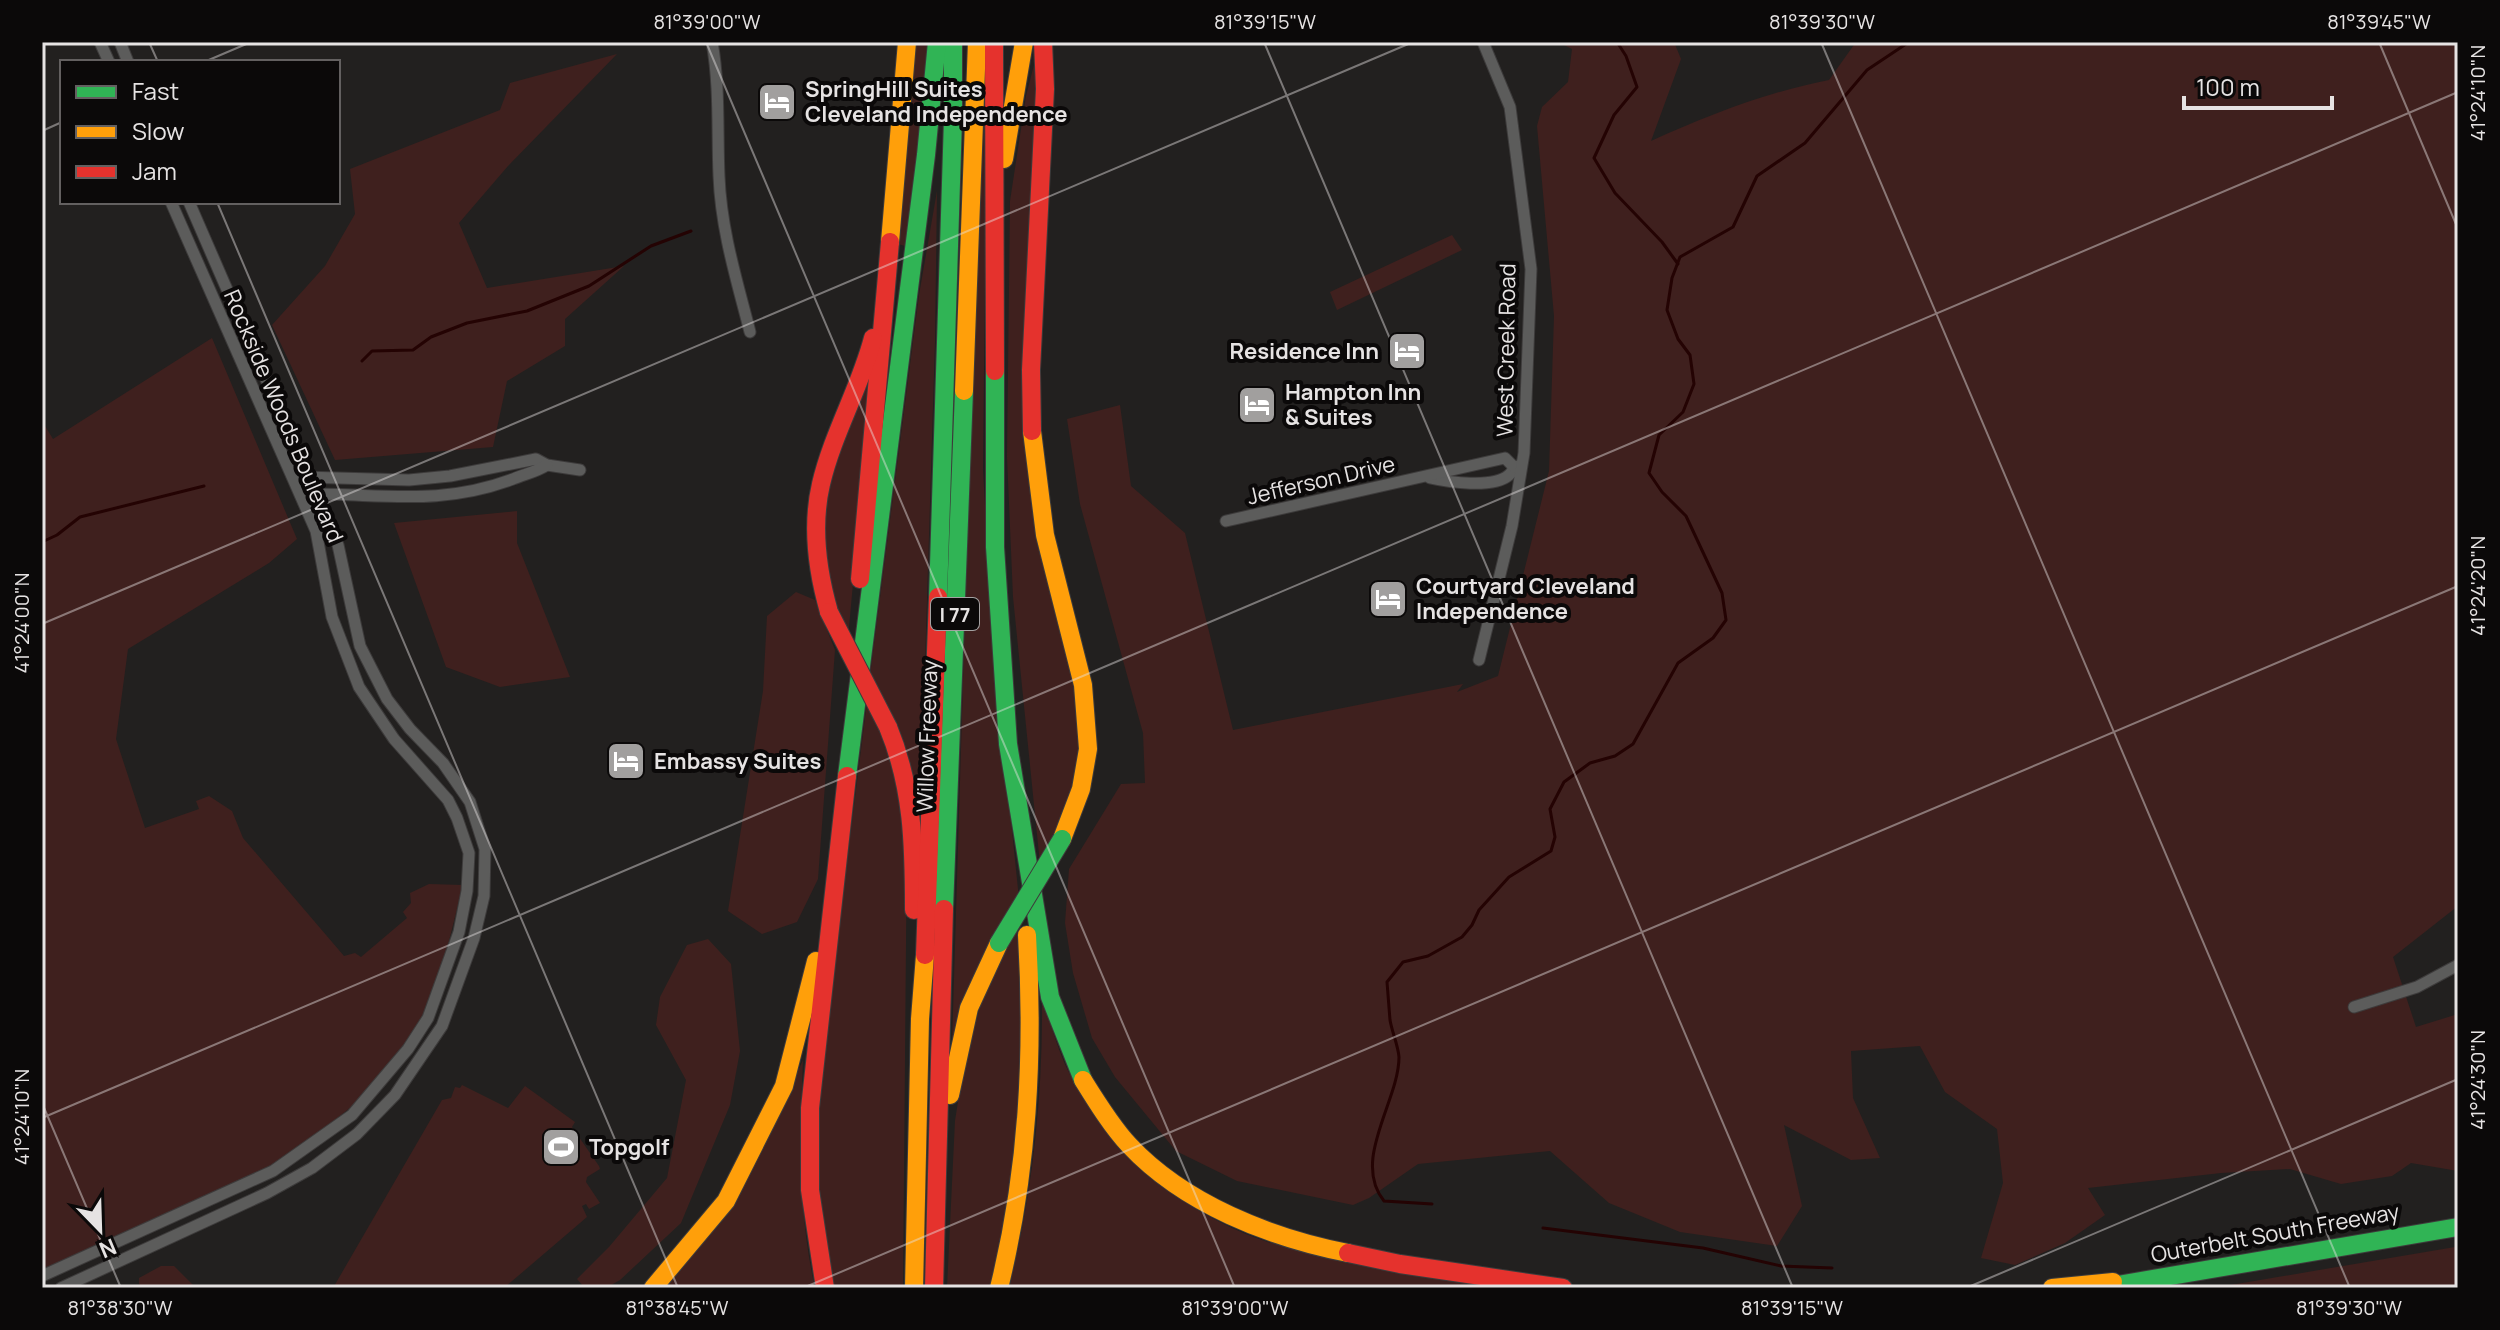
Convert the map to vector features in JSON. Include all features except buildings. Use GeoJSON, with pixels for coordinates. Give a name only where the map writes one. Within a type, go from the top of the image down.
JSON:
{"type":"FeatureCollection","features":[{"type":"Feature","properties":{"kind":"highway"},"geometry":{"type":"LineString","coordinates":[[896,42],[897,135]]}},
{"type":"Feature","properties":{"kind":"highway"},"geometry":{"type":"LineString","coordinates":[[854,715],[853,671],[907,42]]}},
{"type":"Feature","properties":{"kind":"highway"},"geometry":{"type":"LineString","coordinates":[[825,1288],[813,1221],[808,1160],[810,1108],[831,903],[926,155],[937,42]]}},
{"type":"Feature","properties":{"kind":"highway","name":"Willow Freeway"},"geometry":{"type":"LineString","coordinates":[[914,1288],[920,1019],[927,922],[953,42]]}},
{"type":"Feature","properties":{"kind":"highway","name":"Willow Freeway"},"geometry":{"type":"LineString","coordinates":[[934,1288],[942,966],[977,42]]}},
{"type":"Feature","properties":{"kind":"highway"},"geometry":{"type":"LineString","coordinates":[[994,42],[995,547],[1008,744],[1044,966],[1058,1028],[1073,1064],[1098,1108],[1157,1172],[1205,1206],[1243,1224],[1277,1237],[1374,1258],[1563,1288]]}},
{"type":"Feature","properties":{"kind":"highway"},"geometry":{"type":"LineString","coordinates":[[995,267],[1004,158],[1024,42]]}},
{"type":"Feature","properties":{"kind":"highway"},"geometry":{"type":"LineString","coordinates":[[938,1187],[960,1045],[979,983],[999,943],[1062,839],[1081,789],[1088,749],[1083,685],[1045,535],[1032,434],[1031,370],[1045,89],[1043,42]]}},
{"type":"Feature","properties":{"kind":"highway"},"geometry":{"type":"LineString","coordinates":[[886,271],[870,351],[820,487],[815,540],[821,588],[829,612],[902,759],[913,811],[915,943],[920,1019]]}},
{"type":"Feature","properties":{"kind":"highway"},"geometry":{"type":"LineString","coordinates":[[999,1288],[1019,1200],[1031,1096],[1032,996],[1019,801]]}},
{"type":"Feature","properties":{"kind":"highway"},"geometry":{"type":"LineString","coordinates":[[653,1288],[726,1201],[784,1086],[831,903]]}},
{"type":"Feature","properties":{"kind":"highway","name":"Outerbelt South Freeway"},"geometry":{"type":"LineString","coordinates":[[2100,1288],[2458,1227]]}},
{"type":"Feature","properties":{"kind":"highway"},"geometry":{"type":"LineString","coordinates":[[2052,1288],[2160,1277]]}},
{"type":"Feature","properties":{"kind":"street"},"geometry":{"type":"LineString","coordinates":[[712,42],[717,69],[719,177],[724,224],[735,280],[750,332]]}},
{"type":"Feature","properties":{"kind":"street","name":"West Creek Road"},"geometry":{"type":"LineString","coordinates":[[1479,660],[1512,526],[1531,269],[1510,109],[1483,42]]}},
{"type":"Feature","properties":{"kind":"street","name":"Rockside Woods Boulevard"},"geometry":{"type":"LineString","coordinates":[[172,204],[316,531],[332,617],[359,687],[394,739],[448,800],[457,818],[469,853],[461,922]]}},
{"type":"Feature","properties":{"kind":"street","name":"Rockside Woods Boulevard"},"geometry":{"type":"LineString","coordinates":[[61,1288],[267,1193],[312,1168],[357,1134],[395,1095],[442,1026],[477,926],[484,896],[485,849],[470,802],[443,763],[410,729],[387,699],[360,646],[338,545],[190,204]]}},
{"type":"Feature","properties":{"kind":"street","name":"Jefferson Drive"},"geometry":{"type":"LineString","coordinates":[[1226,521],[1505,458],[1518,466],[1508,476],[1473,483],[1425,477]]}},
{"type":"Feature","properties":{"kind":"street"},"geometry":{"type":"LineString","coordinates":[[293,478],[409,480],[536,459],[547,465],[580,470]]}},
{"type":"Feature","properties":{"kind":"street"},"geometry":{"type":"LineString","coordinates":[[299,494],[420,498],[483,490],[535,473],[547,465]]}},
{"type":"Feature","properties":{"kind":"street"},"geometry":{"type":"LineString","coordinates":[[478,471],[483,490]]}},
{"type":"Feature","properties":{"kind":"street"},"geometry":{"type":"LineString","coordinates":[[42,1276],[273,1171],[352,1115],[408,1049],[428,1018],[461,922],[477,926]]}},
{"type":"Feature","properties":{"kind":"street"},"geometry":{"type":"LineString","coordinates":[[2354,1007],[2417,987],[2458,965]]}},
{"type":"Feature","properties":{"kind":"shaded area"},"geometry":{"type":"Polygon","coordinates":[[[914,42],[927,42],[905,246],[898,244],[914,42]]]}},
{"type":"Feature","properties":{"kind":"shaded area"},"geometry":{"type":"Polygon","coordinates":[[[1558,42],[1674,42],[1681,59],[1651,141],[1738,105],[1829,80],[1856,42],[2458,42],[2458,906],[2393,957],[2416,1027],[2458,1014],[2458,1171],[2411,1163],[2392,1176],[2341,1184],[2290,1169],[2221,1173],[2088,1188],[2105,1215],[2065,1243],[2015,1265],[1981,1258],[2003,1183],[1997,1129],[1945,1092],[1920,1046],[1851,1051],[1853,1098],[1880,1158],[1851,1160],[1784,1125],[1802,1206],[1777,1246],[1680,1232],[1609,1203],[1550,1151],[1418,1164],[1369,1198],[1353,1205],[1237,1181],[1176,1151],[1115,1077],[1092,1038],[1073,973],[1065,923],[1069,869],[1121,784],[1145,783],[1143,733],[1080,504],[1067,419],[1120,405],[1131,486],[1185,533],[1233,730],[1463,684],[1457,692],[1498,676],[1549,471],[1554,316],[1537,126],[1542,107],[1568,82],[1572,49],[1558,42]]]}},
{"type":"Feature","properties":{"kind":"shaded area"},"geometry":{"type":"Polygon","coordinates":[[[617,54],[508,166],[459,223],[487,288],[624,266],[565,319],[565,346],[507,381],[493,447],[335,460],[272,325],[325,266],[355,214],[350,169],[500,110],[510,83],[617,54]]]}},
{"type":"Feature","properties":{"kind":"shaded area"},"geometry":{"type":"Polygon","coordinates":[[[1036,57],[1026,407],[1074,678],[1081,758],[1067,815],[1040,864],[1013,597],[1007,457],[1010,201],[1026,96],[1036,57]]]}},
{"type":"Feature","properties":{"kind":"shaded area"},"geometry":{"type":"Polygon","coordinates":[[[987,76],[983,470],[993,643],[1019,899],[952,1044],[977,223],[987,76]]]}},
{"type":"Feature","properties":{"kind":"shaded area"},"geometry":{"type":"Polygon","coordinates":[[[937,191],[920,826],[870,676],[919,295],[937,191]]]}},
{"type":"Feature","properties":{"kind":"shaded area"},"geometry":{"type":"Polygon","coordinates":[[[1452,235],[1462,250],[1337,310],[1330,292],[1452,235]]]}},
{"type":"Feature","properties":{"kind":"shaded area"},"geometry":{"type":"Polygon","coordinates":[[[212,338],[297,539],[269,563],[128,649],[116,739],[145,828],[199,809],[196,801],[209,796],[232,811],[243,838],[344,956],[355,953],[361,957],[407,918],[403,912],[411,903],[410,893],[429,884],[463,885],[442,969],[426,1013],[411,1038],[368,1093],[290,1157],[42,1270],[42,421],[53,439],[212,338]]]}},
{"type":"Feature","properties":{"kind":"shaded area"},"geometry":{"type":"Polygon","coordinates":[[[872,375],[848,638],[836,612],[821,542],[832,464],[872,375]]]}},
{"type":"Feature","properties":{"kind":"shaded area"},"geometry":{"type":"Polygon","coordinates":[[[517,511],[517,543],[570,677],[500,687],[446,667],[394,523],[517,511]]]}},
{"type":"Feature","properties":{"kind":"shaded area"},"geometry":{"type":"Polygon","coordinates":[[[796,592],[815,600],[835,650],[818,879],[797,922],[762,934],[728,911],[763,691],[767,616],[796,592]]]}},
{"type":"Feature","properties":{"kind":"shaded area"},"geometry":{"type":"Polygon","coordinates":[[[867,702],[895,754],[907,826],[903,1288],[833,1288],[816,1186],[822,1061],[867,702]]]}},
{"type":"Feature","properties":{"kind":"shaded area"},"geometry":{"type":"Polygon","coordinates":[[[1020,927],[1025,993],[1017,1184],[993,1288],[947,1288],[955,1121],[962,1076],[987,978],[1020,927]]]}},
{"type":"Feature","properties":{"kind":"shaded area"},"geometry":{"type":"Polygon","coordinates":[[[708,939],[731,964],[740,1051],[730,1105],[681,1223],[620,1280],[606,1288],[585,1288],[577,1279],[609,1247],[667,1178],[686,1080],[656,1025],[660,997],[687,945],[708,939]]]}},
{"type":"Feature","properties":{"kind":"shaded area"},"geometry":{"type":"Polygon","coordinates":[[[1042,996],[1064,1062],[1109,1134],[1153,1178],[1205,1214],[1262,1240],[1286,1247],[1508,1288],[1009,1288],[1035,1143],[1041,1070],[1042,996]]]}},
{"type":"Feature","properties":{"kind":"shaded area"},"geometry":{"type":"Polygon","coordinates":[[[803,1060],[803,1203],[815,1288],[664,1288],[758,1156],[803,1060]]]}},
{"type":"Feature","properties":{"kind":"shaded area"},"geometry":{"type":"Polygon","coordinates":[[[462,1085],[508,1108],[525,1086],[575,1122],[572,1127],[600,1169],[587,1177],[586,1182],[600,1203],[589,1209],[586,1204],[582,1206],[587,1217],[504,1288],[333,1288],[442,1100],[451,1098],[455,1087],[462,1085]]]}},
{"type":"Feature","properties":{"kind":"shaded area"},"geometry":{"type":"Polygon","coordinates":[[[2458,1248],[2458,1286],[2453,1288],[2213,1288],[2458,1248]]]}},
{"type":"Feature","properties":{"kind":"shaded area"},"geometry":{"type":"Polygon","coordinates":[[[161,1266],[174,1266],[196,1288],[144,1288],[139,1284],[139,1278],[161,1266]]]}},
{"type":"Feature","properties":{"kind":"waterway"},"geometry":{"type":"LineString","coordinates":[[1617,42],[1626,56],[1637,87],[1614,115],[1594,158],[1615,193],[1662,242],[1678,264]]}},
{"type":"Feature","properties":{"kind":"waterway"},"geometry":{"type":"LineString","coordinates":[[1432,1204],[1384,1201],[1375,1185],[1372,1167],[1374,1149],[1397,1074],[1399,1057],[1390,1020],[1387,982],[1403,962],[1428,956],[1462,937],[1479,910],[1509,877],[1551,851],[1555,837],[1550,809],[1564,782],[1590,763],[1615,756],[1633,744],[1678,663],[1713,638],[1726,620],[1722,593],[1686,516],[1662,492],[1649,473],[1659,435],[1683,412],[1694,384],[1690,355],[1678,339],[1667,310],[1672,278],[1680,257],[1733,227],[1757,176],[1805,143],[1867,70],[1909,42]]}},
{"type":"Feature","properties":{"kind":"waterway"},"geometry":{"type":"LineString","coordinates":[[362,361],[372,351],[413,350],[431,337],[467,323],[527,311],[589,286],[651,246],[691,231]]}},
{"type":"Feature","properties":{"kind":"waterway"},"geometry":{"type":"LineString","coordinates":[[42,542],[80,517],[204,486]]}},
{"type":"Feature","properties":{"kind":"waterway"},"geometry":{"type":"LineString","coordinates":[[1543,1228],[1703,1248],[1781,1266],[1832,1268]]}},
{"type":"Feature","properties":{"kind":"traffic: fast"},"geometry":{"type":"LineString","coordinates":[[847,776],[926,155],[937,42]]}},
{"type":"Feature","properties":{"kind":"traffic: fast"},"geometry":{"type":"LineString","coordinates":[[938,597],[953,42]]}},
{"type":"Feature","properties":{"kind":"traffic: fast"},"geometry":{"type":"LineString","coordinates":[[995,371],[995,547],[1008,744],[1050,997],[1083,1080]]}},
{"type":"Feature","properties":{"kind":"traffic: fast"},"geometry":{"type":"LineString","coordinates":[[944,909],[964,391]]}},
{"type":"Feature","properties":{"kind":"traffic: fast"},"geometry":{"type":"LineString","coordinates":[[999,943],[1062,839]]}},
{"type":"Feature","properties":{"kind":"traffic: fast"},"geometry":{"type":"LineString","coordinates":[[2100,1288],[2458,1227]]}},
{"type":"Feature","properties":{"kind":"traffic: slow"},"geometry":{"type":"LineString","coordinates":[[890,242],[907,42]]}},
{"type":"Feature","properties":{"kind":"traffic: slow"},"geometry":{"type":"LineString","coordinates":[[964,391],[977,42]]}},
{"type":"Feature","properties":{"kind":"traffic: slow"},"geometry":{"type":"LineString","coordinates":[[1004,159],[1024,42]]}},
{"type":"Feature","properties":{"kind":"traffic: slow"},"geometry":{"type":"LineString","coordinates":[[1032,431],[1045,535],[1083,685],[1088,749],[1081,789],[1062,839]]}},
{"type":"Feature","properties":{"kind":"traffic: slow"},"geometry":{"type":"LineString","coordinates":[[999,1288],[1017,1200],[1026,1113],[1030,1024],[1027,935]]}},
{"type":"Feature","properties":{"kind":"traffic: slow"},"geometry":{"type":"LineString","coordinates":[[950,1095],[969,1008],[999,943]]}},
{"type":"Feature","properties":{"kind":"traffic: slow"},"geometry":{"type":"LineString","coordinates":[[914,1288],[920,1019],[925,955]]}},
{"type":"Feature","properties":{"kind":"traffic: slow"},"geometry":{"type":"LineString","coordinates":[[653,1288],[726,1201],[784,1086],[816,961]]}},
{"type":"Feature","properties":{"kind":"traffic: slow"},"geometry":{"type":"LineString","coordinates":[[1083,1080],[1123,1138],[1176,1185],[1230,1216],[1259,1228],[1348,1253]]}},
{"type":"Feature","properties":{"kind":"traffic: slow"},"geometry":{"type":"LineString","coordinates":[[2052,1288],[2113,1282]]}},
{"type":"Feature","properties":{"kind":"traffic: jam"},"geometry":{"type":"LineString","coordinates":[[994,42],[995,371]]}},
{"type":"Feature","properties":{"kind":"traffic: jam"},"geometry":{"type":"LineString","coordinates":[[1032,431],[1031,370],[1045,89],[1043,42]]}},
{"type":"Feature","properties":{"kind":"traffic: jam"},"geometry":{"type":"LineString","coordinates":[[860,579],[890,242]]}},
{"type":"Feature","properties":{"kind":"traffic: jam"},"geometry":{"type":"LineString","coordinates":[[829,612],[817,548],[818,500],[832,447],[873,338]]}},
{"type":"Feature","properties":{"kind":"traffic: jam"},"geometry":{"type":"LineString","coordinates":[[925,955],[938,597]]}},
{"type":"Feature","properties":{"kind":"traffic: jam"},"geometry":{"type":"LineString","coordinates":[[829,612],[888,727]]}},
{"type":"Feature","properties":{"kind":"traffic: jam"},"geometry":{"type":"LineString","coordinates":[[888,727],[907,794],[914,910]]}},
{"type":"Feature","properties":{"kind":"traffic: jam"},"geometry":{"type":"LineString","coordinates":[[825,1288],[810,1190],[810,1108],[847,776]]}},
{"type":"Feature","properties":{"kind":"traffic: jam"},"geometry":{"type":"LineString","coordinates":[[934,1288],[944,909]]}},
{"type":"Feature","properties":{"kind":"traffic: jam"},"geometry":{"type":"LineString","coordinates":[[1348,1253],[1400,1264],[1563,1288]]}},
{"type":"Feature","properties":{"kind":"place","name":"SpringHill Suites Cleveland Independence"},"geometry":{"type":"Point","coordinates":[777,102]}},
{"type":"Feature","properties":{"kind":"place","name":"Residence Inn"},"geometry":{"type":"Point","coordinates":[1407,351]}},
{"type":"Feature","properties":{"kind":"place","name":"Hampton Inn & Suites"},"geometry":{"type":"Point","coordinates":[1257,405]}},
{"type":"Feature","properties":{"kind":"place","name":"Courtyard Cleveland Independence"},"geometry":{"type":"Point","coordinates":[1388,599]}},
{"type":"Feature","properties":{"kind":"place","name":"Embassy Suites"},"geometry":{"type":"Point","coordinates":[626,761]}},
{"type":"Feature","properties":{"kind":"place","name":"Topgolf"},"geometry":{"type":"Point","coordinates":[561,1147]}}]}
